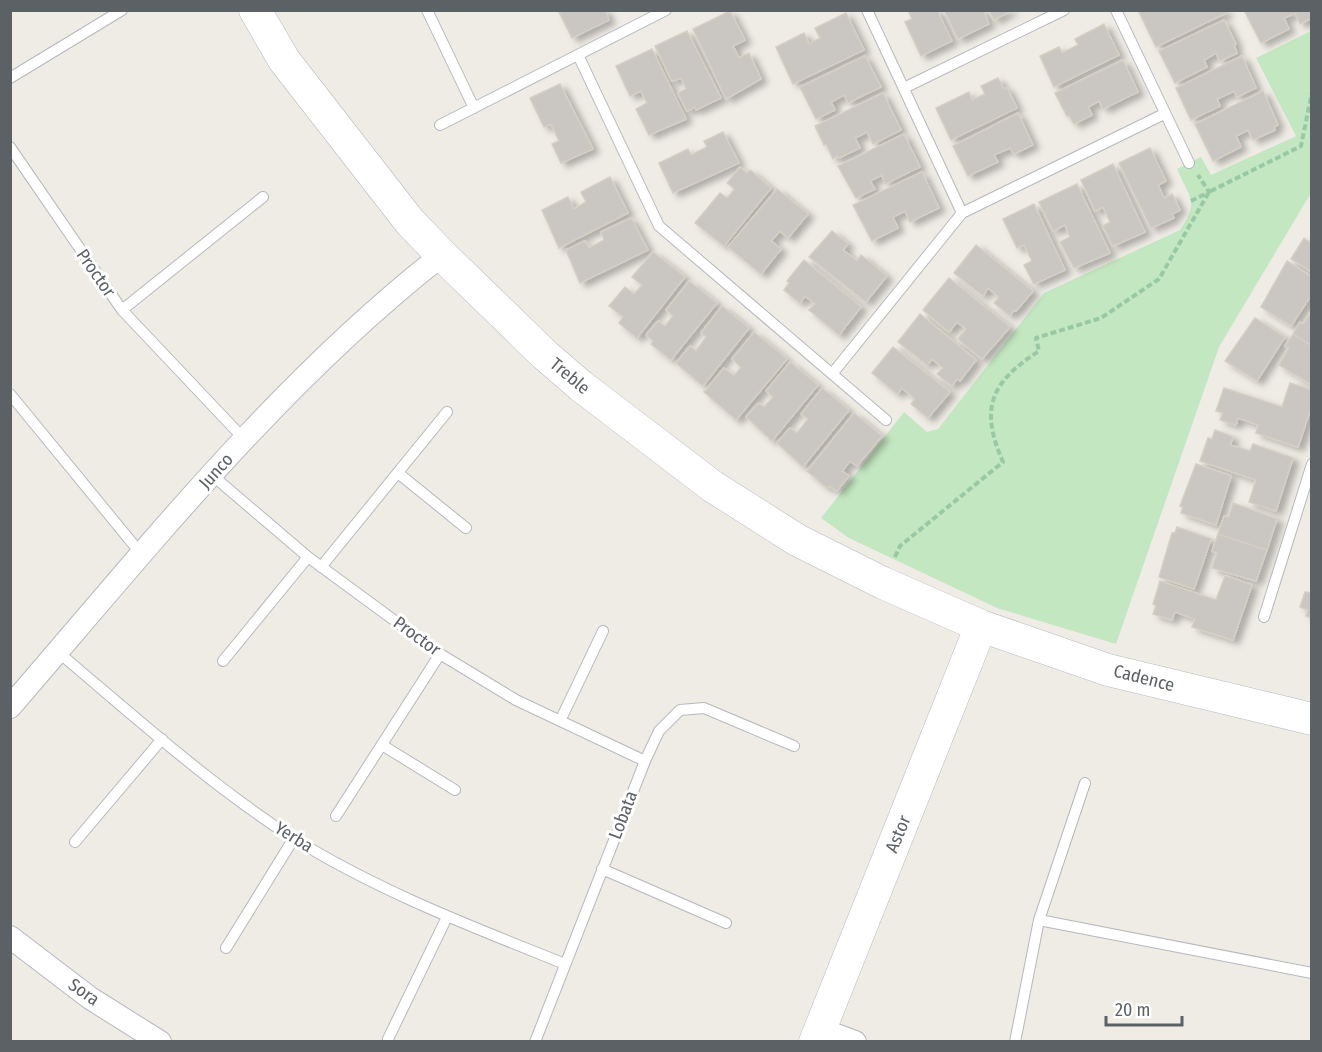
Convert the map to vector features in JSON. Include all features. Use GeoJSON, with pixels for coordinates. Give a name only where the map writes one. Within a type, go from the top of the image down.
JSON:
{"type":"FeatureCollection","features":[{"type":"Feature","properties":{"kind":"street","name":"Treble"},"geometry":{"type":"LineString","coordinates":[[255,10],[284,60],[410,222],[545,355],[572,378],[712,486],[797,540],[883,583],[981,626]]}},
{"type":"Feature","properties":{"kind":"street","name":"Junco"},"geometry":{"type":"LineString","coordinates":[[10,707],[245,440],[395,291],[442,255]]}},
{"type":"Feature","properties":{"kind":"street","name":"Cadence"},"geometry":{"type":"LineString","coordinates":[[981,626],[1108,670],[1311,719]]}},
{"type":"Feature","properties":{"kind":"street","name":"Astor"},"geometry":{"type":"LineString","coordinates":[[818,1035],[981,626]]}},
{"type":"Feature","properties":{"kind":"street","name":"Sora"},"geometry":{"type":"LineString","coordinates":[[10,938],[90,998],[160,1041]]}},
{"type":"Feature","properties":{"kind":"street"},"geometry":{"type":"LineString","coordinates":[[818,1035],[855,1041]]}},
{"type":"Feature","properties":{"kind":"lane"},"geometry":{"type":"LineString","coordinates":[[10,78],[122,10]]}},
{"type":"Feature","properties":{"kind":"lane"},"geometry":{"type":"LineString","coordinates":[[426,10],[474,108]]}},
{"type":"Feature","properties":{"kind":"lane"},"geometry":{"type":"LineString","coordinates":[[440,125],[666,10]]}},
{"type":"Feature","properties":{"kind":"lane"},"geometry":{"type":"LineString","coordinates":[[867,10],[962,213]]}},
{"type":"Feature","properties":{"kind":"lane"},"geometry":{"type":"LineString","coordinates":[[904,88],[1064,10]]}},
{"type":"Feature","properties":{"kind":"lane"},"geometry":{"type":"LineString","coordinates":[[1116,10],[1189,163]]}},
{"type":"Feature","properties":{"kind":"lane"},"geometry":{"type":"LineString","coordinates":[[578,55],[659,226],[886,420]]}},
{"type":"Feature","properties":{"kind":"lane"},"geometry":{"type":"LineString","coordinates":[[832,374],[962,213],[1164,114]]}},
{"type":"Feature","properties":{"kind":"lane","name":"Proctor"},"geometry":{"type":"LineString","coordinates":[[10,147],[122,310],[245,440]]}},
{"type":"Feature","properties":{"kind":"lane"},"geometry":{"type":"LineString","coordinates":[[122,310],[263,197]]}},
{"type":"Feature","properties":{"kind":"lane"},"geometry":{"type":"LineString","coordinates":[[10,393],[142,555]]}},
{"type":"Feature","properties":{"kind":"lane"},"geometry":{"type":"LineString","coordinates":[[321,567],[447,412]]}},
{"type":"Feature","properties":{"kind":"lane"},"geometry":{"type":"LineString","coordinates":[[1264,617],[1306,498],[1311,464]]}},
{"type":"Feature","properties":{"kind":"lane"},"geometry":{"type":"LineString","coordinates":[[398,473],[466,528]]}},
{"type":"Feature","properties":{"kind":"lane","name":"Proctor"},"geometry":{"type":"LineString","coordinates":[[212,475],[308,557],[440,654],[516,700],[645,761]]}},
{"type":"Feature","properties":{"kind":"lane"},"geometry":{"type":"LineString","coordinates":[[223,661],[308,557]]}},
{"type":"Feature","properties":{"kind":"lane"},"geometry":{"type":"LineString","coordinates":[[560,721],[603,631]]}},
{"type":"Feature","properties":{"kind":"lane","name":"Yerba"},"geometry":{"type":"LineString","coordinates":[[58,652],[229,794],[294,838],[373,882],[447,917],[565,964]]}},
{"type":"Feature","properties":{"kind":"lane"},"geometry":{"type":"LineString","coordinates":[[336,816],[440,654]]}},
{"type":"Feature","properties":{"kind":"lane","name":"Lobata"},"geometry":{"type":"LineString","coordinates":[[535,1041],[658,731],[680,710],[704,708],[794,746]]}},
{"type":"Feature","properties":{"kind":"lane"},"geometry":{"type":"LineString","coordinates":[[75,842],[162,740]]}},
{"type":"Feature","properties":{"kind":"lane"},"geometry":{"type":"LineString","coordinates":[[382,745],[455,790]]}},
{"type":"Feature","properties":{"kind":"lane"},"geometry":{"type":"LineString","coordinates":[[1016,1041],[1039,920],[1084,783]]}},
{"type":"Feature","properties":{"kind":"lane"},"geometry":{"type":"LineString","coordinates":[[226,948],[294,838]]}},
{"type":"Feature","properties":{"kind":"lane"},"geometry":{"type":"LineString","coordinates":[[603,869],[726,923]]}},
{"type":"Feature","properties":{"kind":"lane"},"geometry":{"type":"LineString","coordinates":[[387,1039],[447,917]]}},
{"type":"Feature","properties":{"kind":"lane"},"geometry":{"type":"LineString","coordinates":[[1039,920],[1311,974]]}},
{"type":"Feature","properties":{"kind":"path"},"geometry":{"type":"LineString","coordinates":[[1191,201],[1301,146],[1311,92]]}},
{"type":"Feature","properties":{"kind":"path"},"geometry":{"type":"LineString","coordinates":[[1189,163],[1209,192]]}},
{"type":"Feature","properties":{"kind":"path"},"geometry":{"type":"LineString","coordinates":[[883,583],[900,546],[1003,462],[997,448],[990,410],[995,393],[1005,376],[1039,351],[1036,338],[1101,318],[1159,279],[1209,192]]}},
{"type":"Feature","properties":{"kind":"green space"},"geometry":{"type":"Polygon","coordinates":[[[1311,31],[1311,193],[1219,347],[1116,644],[997,608],[849,538],[821,518],[904,412],[927,432],[938,429],[1044,293],[1180,230],[1190,213],[1191,206],[1177,169],[1201,157],[1211,175],[1296,136],[1256,58],[1311,31]]]}},
{"type":"Feature","properties":{"kind":"building"},"geometry":{"type":"Polygon","coordinates":[[[558,10],[605,10],[609,20],[572,38],[558,10]]]}},
{"type":"Feature","properties":{"kind":"building"},"geometry":{"type":"Polygon","coordinates":[[[908,10],[937,10],[952,41],[921,56],[905,22],[912,19],[908,10]]]}},
{"type":"Feature","properties":{"kind":"building"},"geometry":{"type":"Polygon","coordinates":[[[944,10],[983,10],[989,24],[958,39],[944,10]]]}},
{"type":"Feature","properties":{"kind":"building"},"geometry":{"type":"Polygon","coordinates":[[[989,10],[1012,10],[994,20],[989,10]]]}},
{"type":"Feature","properties":{"kind":"building"},"geometry":{"type":"Polygon","coordinates":[[[1138,10],[1225,10],[1226,13],[1156,47],[1138,10]]]}},
{"type":"Feature","properties":{"kind":"building"},"geometry":{"type":"Polygon","coordinates":[[[1244,10],[1312,10],[1312,18],[1300,24],[1295,13],[1284,18],[1289,29],[1261,43],[1244,10]]]}},
{"type":"Feature","properties":{"kind":"building"},"geometry":{"type":"Polygon","coordinates":[[[730,11],[745,40],[733,46],[739,58],[749,53],[761,79],[726,99],[693,29],[730,11]]]}},
{"type":"Feature","properties":{"kind":"building"},"geometry":{"type":"Polygon","coordinates":[[[846,13],[864,50],[793,84],[776,47],[804,33],[809,44],[820,38],[815,28],[846,13]]]}},
{"type":"Feature","properties":{"kind":"building"},"geometry":{"type":"Polygon","coordinates":[[[1224,20],[1236,44],[1234,45],[1237,53],[1220,61],[1216,53],[1204,60],[1207,67],[1175,83],[1159,51],[1224,20]]]}},
{"type":"Feature","properties":{"kind":"building"},"geometry":{"type":"Polygon","coordinates":[[[1104,24],[1119,55],[1054,87],[1040,56],[1059,47],[1062,53],[1078,45],[1075,39],[1104,24]]]}},
{"type":"Feature","properties":{"kind":"building"},"geometry":{"type":"Polygon","coordinates":[[[687,31],[721,98],[696,110],[695,107],[687,111],[678,93],[686,89],[681,78],[672,81],[655,46],[687,31]]]}},
{"type":"Feature","properties":{"kind":"building"},"geometry":{"type":"Polygon","coordinates":[[[652,49],[686,119],[649,135],[636,109],[647,103],[641,91],[630,96],[616,66],[652,49]]]}},
{"type":"Feature","properties":{"kind":"building"},"geometry":{"type":"Polygon","coordinates":[[[865,56],[881,87],[848,103],[844,95],[831,102],[835,110],[816,119],[800,87],[865,56]]]}},
{"type":"Feature","properties":{"kind":"building"},"geometry":{"type":"Polygon","coordinates":[[[1242,56],[1256,88],[1237,97],[1234,91],[1217,99],[1220,106],[1191,120],[1176,88],[1242,56]]]}},
{"type":"Feature","properties":{"kind":"building"},"geometry":{"type":"Polygon","coordinates":[[[1123,60],[1138,92],[1103,109],[1099,101],[1088,107],[1092,115],[1074,124],[1055,93],[1123,60]]]}},
{"type":"Feature","properties":{"kind":"building"},"geometry":{"type":"Polygon","coordinates":[[[998,78],[1004,89],[1007,88],[1017,108],[951,140],[936,108],[969,92],[972,100],[985,94],[981,86],[998,78]]]}},
{"type":"Feature","properties":{"kind":"building"},"geometry":{"type":"Polygon","coordinates":[[[560,84],[593,149],[561,163],[552,144],[559,141],[551,124],[544,127],[530,98],[560,84]]]}},
{"type":"Feature","properties":{"kind":"building"},"geometry":{"type":"Polygon","coordinates":[[[1263,91],[1278,125],[1274,127],[1275,130],[1253,140],[1248,130],[1236,136],[1241,147],[1213,161],[1195,124],[1263,91]]]}},
{"type":"Feature","properties":{"kind":"building"},"geometry":{"type":"Polygon","coordinates":[[[883,93],[901,130],[873,144],[867,132],[855,138],[860,148],[833,159],[815,126],[883,93]]]}},
{"type":"Feature","properties":{"kind":"building"},"geometry":{"type":"Polygon","coordinates":[[[1018,113],[1033,145],[1014,154],[1010,148],[994,155],[998,162],[968,176],[953,146],[1018,113]]]}},
{"type":"Feature","properties":{"kind":"building"},"geometry":{"type":"Polygon","coordinates":[[[723,132],[739,163],[673,193],[659,163],[688,149],[691,155],[707,147],[704,141],[723,132]]]}},
{"type":"Feature","properties":{"kind":"building"},"geometry":{"type":"Polygon","coordinates":[[[904,134],[920,167],[885,184],[882,175],[870,181],[875,189],[856,198],[838,166],[904,134]]]}},
{"type":"Feature","properties":{"kind":"building"},"geometry":{"type":"Polygon","coordinates":[[[1150,148],[1166,181],[1158,185],[1164,198],[1172,194],[1180,210],[1172,214],[1174,218],[1151,228],[1119,163],[1150,148]]]}},
{"type":"Feature","properties":{"kind":"building"},"geometry":{"type":"Polygon","coordinates":[[[1113,164],[1145,232],[1113,246],[1103,226],[1110,222],[1103,207],[1095,211],[1081,180],[1113,164]]]}},
{"type":"Feature","properties":{"kind":"building"},"geometry":{"type":"Polygon","coordinates":[[[740,167],[747,173],[750,170],[771,188],[724,246],[695,223],[720,193],[727,198],[735,189],[727,183],[740,167]]]}},
{"type":"Feature","properties":{"kind":"building"},"geometry":{"type":"Polygon","coordinates":[[[922,172],[939,208],[910,222],[905,211],[893,217],[898,228],[872,241],[853,205],[922,172]]]}},
{"type":"Feature","properties":{"kind":"building"},"geometry":{"type":"Polygon","coordinates":[[[610,177],[628,213],[559,248],[542,210],[568,197],[574,209],[586,202],[581,192],[610,177]]]}},
{"type":"Feature","properties":{"kind":"building"},"geometry":{"type":"Polygon","coordinates":[[[1077,184],[1110,253],[1074,268],[1060,242],[1070,237],[1065,225],[1053,231],[1039,202],[1077,184]]]}},
{"type":"Feature","properties":{"kind":"building"},"geometry":{"type":"Polygon","coordinates":[[[777,189],[808,214],[788,238],[780,231],[771,241],[781,249],[761,274],[728,247],[777,189]]]}},
{"type":"Feature","properties":{"kind":"building"},"geometry":{"type":"Polygon","coordinates":[[[1034,204],[1065,270],[1034,284],[1024,265],[1032,261],[1024,245],[1017,248],[1003,219],[1034,204]]]}},
{"type":"Feature","properties":{"kind":"building"},"geometry":{"type":"Polygon","coordinates":[[[631,218],[648,250],[580,283],[566,250],[585,241],[589,248],[604,240],[601,232],[631,218]]]}},
{"type":"Feature","properties":{"kind":"building"},"geometry":{"type":"Polygon","coordinates":[[[832,231],[848,244],[843,250],[857,261],[861,255],[887,276],[866,302],[809,257],[832,231]]]}},
{"type":"Feature","properties":{"kind":"building"},"geometry":{"type":"Polygon","coordinates":[[[1304,238],[1309,242],[1312,238],[1312,272],[1291,259],[1304,238]]]}},
{"type":"Feature","properties":{"kind":"building"},"geometry":{"type":"Polygon","coordinates":[[[976,245],[1033,291],[1010,316],[994,303],[999,297],[988,288],[983,296],[954,273],[976,245]]]}},
{"type":"Feature","properties":{"kind":"building"},"geometry":{"type":"Polygon","coordinates":[[[653,252],[685,277],[637,338],[619,323],[623,317],[609,306],[625,287],[634,294],[642,285],[632,277],[653,252]]]}},
{"type":"Feature","properties":{"kind":"building"},"geometry":{"type":"Polygon","coordinates":[[[804,260],[861,307],[839,335],[809,310],[815,304],[805,296],[800,303],[784,290],[789,283],[787,281],[804,260]]]}},
{"type":"Feature","properties":{"kind":"building"},"geometry":{"type":"Polygon","coordinates":[[[1287,261],[1312,277],[1312,294],[1291,326],[1261,307],[1287,261]]]}},
{"type":"Feature","properties":{"kind":"building"},"geometry":{"type":"Polygon","coordinates":[[[949,278],[1010,327],[982,359],[958,339],[966,329],[957,322],[949,332],[923,310],[949,278]]]}},
{"type":"Feature","properties":{"kind":"building"},"geometry":{"type":"Polygon","coordinates":[[[689,281],[717,303],[671,360],[651,344],[653,341],[646,335],[658,321],[665,326],[673,316],[666,310],[689,281]]]}},
{"type":"Feature","properties":{"kind":"building"},"geometry":{"type":"Polygon","coordinates":[[[722,306],[749,328],[703,386],[676,363],[690,346],[696,351],[706,337],[701,333],[722,306]]]}},
{"type":"Feature","properties":{"kind":"building"},"geometry":{"type":"Polygon","coordinates":[[[1312,311],[1312,346],[1293,334],[1300,322],[1303,324],[1312,311]]]}},
{"type":"Feature","properties":{"kind":"building"},"geometry":{"type":"Polygon","coordinates":[[[920,314],[976,360],[960,381],[957,379],[952,386],[937,374],[943,368],[932,359],[927,365],[898,342],[920,314]]]}},
{"type":"Feature","properties":{"kind":"building"},"geometry":{"type":"Polygon","coordinates":[[[1255,318],[1285,337],[1257,381],[1225,361],[1255,318]]]}},
{"type":"Feature","properties":{"kind":"building"},"geometry":{"type":"Polygon","coordinates":[[[754,332],[787,359],[736,420],[704,392],[724,368],[734,376],[741,367],[732,359],[754,332]]]}},
{"type":"Feature","properties":{"kind":"building"},"geometry":{"type":"Polygon","coordinates":[[[1293,334],[1312,346],[1312,385],[1279,365],[1289,348],[1285,346],[1293,334]]]}},
{"type":"Feature","properties":{"kind":"building"},"geometry":{"type":"Polygon","coordinates":[[[893,347],[950,392],[928,418],[911,404],[915,399],[902,388],[897,394],[872,373],[893,347]]]}},
{"type":"Feature","properties":{"kind":"building"},"geometry":{"type":"Polygon","coordinates":[[[790,362],[818,385],[772,441],[746,417],[758,403],[764,407],[773,397],[766,391],[790,362]]]}},
{"type":"Feature","properties":{"kind":"building"},"geometry":{"type":"Polygon","coordinates":[[[1290,383],[1312,390],[1312,405],[1298,447],[1256,433],[1258,425],[1238,418],[1236,425],[1220,420],[1223,413],[1216,411],[1224,388],[1282,407],[1290,383]]]}},
{"type":"Feature","properties":{"kind":"building"},"geometry":{"type":"Polygon","coordinates":[[[822,388],[849,410],[803,467],[777,443],[790,428],[797,433],[808,419],[801,414],[822,388]]]}},
{"type":"Feature","properties":{"kind":"building"},"geometry":{"type":"Polygon","coordinates":[[[854,413],[882,436],[857,466],[850,461],[842,471],[849,476],[837,491],[829,486],[827,488],[807,471],[854,413]]]}},
{"type":"Feature","properties":{"kind":"building"},"geometry":{"type":"Polygon","coordinates":[[[1215,430],[1233,437],[1230,445],[1250,451],[1253,444],[1293,458],[1276,511],[1249,502],[1256,480],[1200,461],[1208,438],[1212,439],[1215,430]]]}},
{"type":"Feature","properties":{"kind":"building"},"geometry":{"type":"Polygon","coordinates":[[[1196,464],[1231,476],[1216,525],[1181,513],[1183,507],[1180,506],[1196,464]]]}},
{"type":"Feature","properties":{"kind":"building"},"geometry":{"type":"Polygon","coordinates":[[[1233,503],[1277,519],[1267,550],[1218,534],[1224,516],[1229,517],[1233,503]]]}},
{"type":"Feature","properties":{"kind":"building"},"geometry":{"type":"Polygon","coordinates":[[[1177,527],[1211,539],[1194,589],[1159,577],[1172,533],[1175,533],[1177,527]]]}},
{"type":"Feature","properties":{"kind":"building"},"geometry":{"type":"Polygon","coordinates":[[[1218,534],[1267,550],[1256,581],[1212,568],[1217,553],[1212,551],[1218,534]]]}},
{"type":"Feature","properties":{"kind":"building"},"geometry":{"type":"Polygon","coordinates":[[[1225,576],[1252,585],[1233,640],[1192,627],[1195,619],[1175,612],[1172,620],[1153,614],[1156,606],[1153,604],[1160,581],[1216,600],[1225,576]]]}},
{"type":"Feature","properties":{"kind":"building"},"geometry":{"type":"Polygon","coordinates":[[[1305,592],[1312,593],[1312,618],[1306,616],[1308,610],[1300,607],[1305,592]]]}}]}
